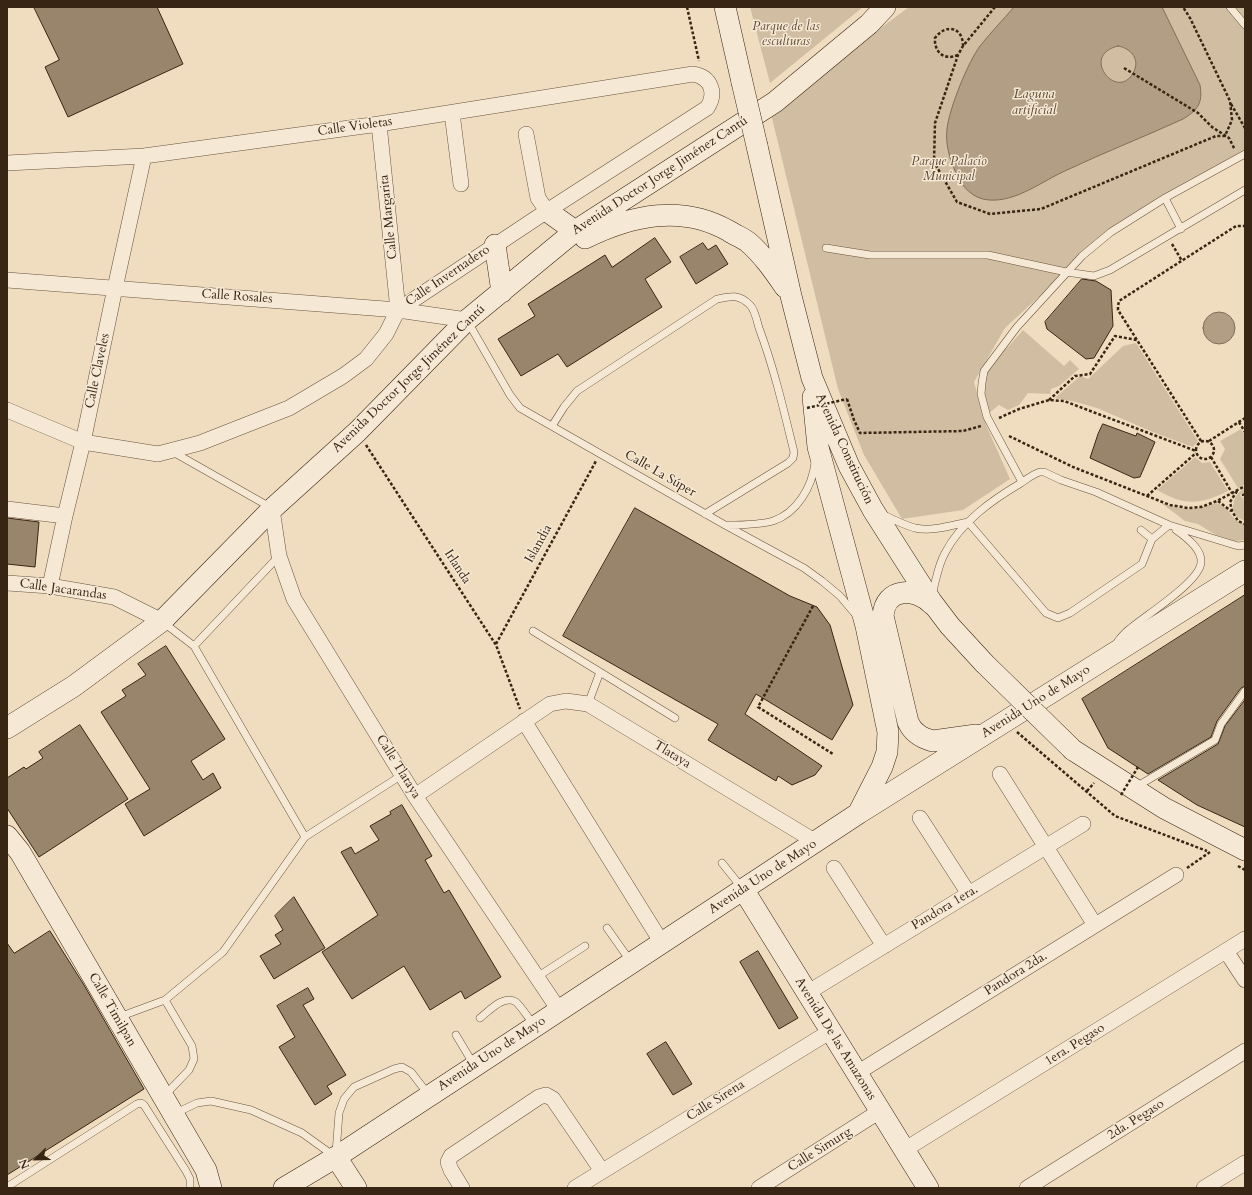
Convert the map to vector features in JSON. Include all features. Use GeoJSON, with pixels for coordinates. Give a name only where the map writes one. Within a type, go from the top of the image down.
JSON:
{"type":"FeatureCollection","features":[{"type":"Feature","properties":{"kind":"main road","name":"Avenida Constitución"},"geometry":{"type":"LineString","coordinates":[[725,7],[791,296],[812,378],[850,466],[873,510],[933,604],[950,626],[984,663],[1073,750],[1127,792],[1164,808],[1238,856]]}},
{"type":"Feature","properties":{"kind":"main road","name":"Avenida Doctor Jorge Jiménez Cantú"},"geometry":{"type":"LineString","coordinates":[[7,728],[74,686],[162,621],[272,508],[357,432],[467,320],[575,231],[774,102],[869,24],[885,7]]}},
{"type":"Feature","properties":{"kind":"main road"},"geometry":{"type":"LineString","coordinates":[[547,211],[575,231]]}},
{"type":"Feature","properties":{"kind":"main road"},"geometry":{"type":"LineString","coordinates":[[545,257],[609,226],[636,218],[664,214],[694,218],[720,226],[747,242],[770,265],[791,296]]}},
{"type":"Feature","properties":{"kind":"main road"},"geometry":{"type":"LineString","coordinates":[[495,245],[502,292]]}},
{"type":"Feature","properties":{"kind":"main road"},"geometry":{"type":"LineString","coordinates":[[812,378],[818,447],[866,626],[888,732],[887,752],[882,767],[859,813]]}},
{"type":"Feature","properties":{"kind":"main road","name":"Avenida Uno de Mayo"},"geometry":{"type":"LineString","coordinates":[[284,1188],[336,1157],[859,813],[1245,571]]}},
{"type":"Feature","properties":{"kind":"main road"},"geometry":{"type":"LineString","coordinates":[[933,604],[924,598],[902,592],[890,598],[883,611],[908,722],[910,727],[917,735],[933,741],[983,735]]}},
{"type":"Feature","properties":{"kind":"main road","name":"Calle Timilpan"},"geometry":{"type":"LineString","coordinates":[[7,836],[20,852],[206,1170],[211,1188]]}},
{"type":"Feature","properties":{"kind":"main road","name":"Avenida De las Amazonas"},"geometry":{"type":"LineString","coordinates":[[743,889],[928,1188]]}},
{"type":"Feature","properties":{"kind":"main road"},"geometry":{"type":"LineString","coordinates":[[336,1157],[356,1188]]}},
{"type":"Feature","properties":{"kind":"street","name":"Calle Violetas"},"geometry":{"type":"LineString","coordinates":[[7,163],[144,156],[379,124],[693,74],[702,75]]}},
{"type":"Feature","properties":{"kind":"street","name":"Calle Invernadero"},"geometry":{"type":"LineString","coordinates":[[7,410],[83,442],[158,454],[200,443],[289,408],[343,376],[366,359],[386,334],[398,310],[547,211],[707,108],[712,101],[712,91],[708,80],[702,75]]}},
{"type":"Feature","properties":{"kind":"street"},"geometry":{"type":"LineString","coordinates":[[452,113],[461,184]]}},
{"type":"Feature","properties":{"kind":"street","name":"Calle Margarita"},"geometry":{"type":"LineString","coordinates":[[379,124],[398,310]]}},
{"type":"Feature","properties":{"kind":"street"},"geometry":{"type":"LineString","coordinates":[[526,134],[538,198],[547,211]]}},
{"type":"Feature","properties":{"kind":"street","name":"Calle Claveles"},"geometry":{"type":"LineString","coordinates":[[50,586],[83,442],[144,156]]}},
{"type":"Feature","properties":{"kind":"street","name":"Calle Rosales"},"geometry":{"type":"LineString","coordinates":[[7,280],[398,310],[467,320]]}},
{"type":"Feature","properties":{"kind":"street","name":"Calle Tlataya"},"geometry":{"type":"LineString","coordinates":[[272,508],[279,556],[294,599],[415,796],[559,1010]]}},
{"type":"Feature","properties":{"kind":"street"},"geometry":{"type":"LineString","coordinates":[[7,509],[65,516]]}},
{"type":"Feature","properties":{"kind":"street"},"geometry":{"type":"LineString","coordinates":[[7,597],[13,584]]}},
{"type":"Feature","properties":{"kind":"street","name":"Calle Jacarandas"},"geometry":{"type":"LineString","coordinates":[[13,584],[50,586],[114,597],[162,621]]}},
{"type":"Feature","properties":{"kind":"street","name":"Tlataya"},"geometry":{"type":"LineString","coordinates":[[415,796],[550,704],[566,701],[588,704],[816,842]]}},
{"type":"Feature","properties":{"kind":"street"},"geometry":{"type":"LineString","coordinates":[[524,721],[662,943]]}},
{"type":"Feature","properties":{"kind":"street"},"geometry":{"type":"LineString","coordinates":[[1000,774],[1095,925]]}},
{"type":"Feature","properties":{"kind":"street"},"geometry":{"type":"LineString","coordinates":[[920,818],[969,894]]}},
{"type":"Feature","properties":{"kind":"street","name":"Pandora 1era."},"geometry":{"type":"LineString","coordinates":[[807,992],[1083,824]]}},
{"type":"Feature","properties":{"kind":"street"},"geometry":{"type":"LineString","coordinates":[[834,868],[884,946]]}},
{"type":"Feature","properties":{"kind":"street","name":"Pandora 2da."},"geometry":{"type":"LineString","coordinates":[[857,1073],[1176,875]]}},
{"type":"Feature","properties":{"kind":"street","name":"1era. Pegaso"},"geometry":{"type":"LineString","coordinates":[[904,1150],[1245,939]]}},
{"type":"Feature","properties":{"kind":"street"},"geometry":{"type":"LineString","coordinates":[[1226,951],[1245,980]]}},
{"type":"Feature","properties":{"kind":"street","name":"Calle Sirena"},"geometry":{"type":"LineString","coordinates":[[575,1188],[830,1031]]}},
{"type":"Feature","properties":{"kind":"street","name":"2da. Pegaso"},"geometry":{"type":"LineString","coordinates":[[1027,1188],[1245,1052]]}},
{"type":"Feature","properties":{"kind":"street"},"geometry":{"type":"LineString","coordinates":[[462,1188],[448,1162],[451,1156],[540,1097],[546,1095],[553,1099],[602,1171]]}},
{"type":"Feature","properties":{"kind":"street","name":"Calle Simurg"},"geometry":{"type":"LineString","coordinates":[[759,1188],[880,1111]]}},
{"type":"Feature","properties":{"kind":"street"},"geometry":{"type":"LineString","coordinates":[[1204,1188],[1245,1163]]}},
{"type":"Feature","properties":{"kind":"lane"},"geometry":{"type":"LineString","coordinates":[[1230,7],[1245,25]]}},
{"type":"Feature","properties":{"kind":"lane"},"geometry":{"type":"LineString","coordinates":[[1022,482],[987,417],[981,394],[984,371],[1016,326],[1082,256],[1111,232],[1165,198],[1242,156]]}},
{"type":"Feature","properties":{"kind":"lane"},"geometry":{"type":"LineString","coordinates":[[826,248],[870,255],[988,255],[1066,272],[1094,276],[1110,270],[1245,190]]}},
{"type":"Feature","properties":{"kind":"lane"},"geometry":{"type":"LineString","coordinates":[[1165,198],[1181,229]]}},
{"type":"Feature","properties":{"kind":"lane"},"geometry":{"type":"LineString","coordinates":[[552,426],[577,391],[717,299],[732,296],[742,298],[752,306],[764,340],[786,419],[794,452],[793,458],[788,463],[705,514]]}},
{"type":"Feature","properties":{"kind":"lane","name":"Calle La Súper"},"geometry":{"type":"LineString","coordinates":[[467,320],[510,395],[520,408],[705,514],[804,568],[840,596],[866,626]]}},
{"type":"Feature","properties":{"kind":"lane"},"geometry":{"type":"LineString","coordinates":[[725,525],[745,525],[773,521],[785,516],[796,506],[811,482],[818,447]]}},
{"type":"Feature","properties":{"kind":"lane"},"geometry":{"type":"LineString","coordinates":[[171,451],[272,508]]}},
{"type":"Feature","properties":{"kind":"lane"},"geometry":{"type":"LineString","coordinates":[[933,604],[944,555],[951,542],[968,522],[986,506],[1036,473],[1044,472],[1061,480],[1096,492],[1169,525],[1238,546],[1245,545]]}},
{"type":"Feature","properties":{"kind":"lane"},"geometry":{"type":"LineString","coordinates":[[873,510],[903,524],[917,528],[934,528],[968,522]]}},
{"type":"Feature","properties":{"kind":"lane"},"geometry":{"type":"LineString","coordinates":[[968,522],[1046,613],[1058,618],[1070,614],[1142,564],[1152,539],[1169,525]]}},
{"type":"Feature","properties":{"kind":"lane"},"geometry":{"type":"LineString","coordinates":[[1095,666],[1129,629],[1184,588],[1199,572],[1202,563],[1200,555],[1189,539],[1169,525]]}},
{"type":"Feature","properties":{"kind":"lane"},"geometry":{"type":"LineString","coordinates":[[1141,530],[1152,539]]}},
{"type":"Feature","properties":{"kind":"lane"},"geometry":{"type":"LineString","coordinates":[[194,646],[279,556]]}},
{"type":"Feature","properties":{"kind":"lane"},"geometry":{"type":"LineString","coordinates":[[162,621],[194,646],[305,837]]}},
{"type":"Feature","properties":{"kind":"lane"},"geometry":{"type":"LineString","coordinates":[[533,631],[675,718]]}},
{"type":"Feature","properties":{"kind":"lane"},"geometry":{"type":"LineString","coordinates":[[588,704],[600,672]]}},
{"type":"Feature","properties":{"kind":"lane"},"geometry":{"type":"LineString","coordinates":[[1127,792],[1215,740],[1221,724],[1245,691]]}},
{"type":"Feature","properties":{"kind":"lane"},"geometry":{"type":"LineString","coordinates":[[117,1018],[165,1000],[223,952],[305,837],[402,775]]}},
{"type":"Feature","properties":{"kind":"lane"},"geometry":{"type":"LineString","coordinates":[[722,863],[743,889]]}},
{"type":"Feature","properties":{"kind":"lane"},"geometry":{"type":"LineString","coordinates":[[607,928],[631,962]]}},
{"type":"Feature","properties":{"kind":"lane"},"geometry":{"type":"LineString","coordinates":[[537,977],[585,946]]}},
{"type":"Feature","properties":{"kind":"lane"},"geometry":{"type":"LineString","coordinates":[[163,1097],[189,1070],[194,1059],[192,1046],[165,1000]]}},
{"type":"Feature","properties":{"kind":"lane"},"geometry":{"type":"LineString","coordinates":[[480,1018],[500,1002],[508,1000],[516,1002],[535,1026]]}},
{"type":"Feature","properties":{"kind":"lane"},"geometry":{"type":"LineString","coordinates":[[456,1035],[475,1066]]}},
{"type":"Feature","properties":{"kind":"lane"},"geometry":{"type":"LineString","coordinates":[[336,1157],[339,1113],[344,1099],[354,1087],[394,1069],[402,1067],[411,1072],[429,1095]]}},
{"type":"Feature","properties":{"kind":"lane"},"geometry":{"type":"LineString","coordinates":[[173,1114],[197,1103],[211,1101],[251,1110],[302,1132],[336,1157]]}},
{"type":"Feature","properties":{"kind":"lane"},"geometry":{"type":"LineString","coordinates":[[7,1187],[137,1104],[141,1103],[144,1105],[186,1171],[190,1179],[190,1188]]}},
{"type":"Feature","properties":{"kind":"path"},"geometry":{"type":"LineString","coordinates":[[687,7],[702,75]]}},
{"type":"Feature","properties":{"kind":"path"},"geometry":{"type":"LineString","coordinates":[[995,7],[958,54],[935,123],[934,162],[957,202],[990,214],[1041,209],[1216,136],[1225,136]]}},
{"type":"Feature","properties":{"kind":"path"},"geometry":{"type":"LineString","coordinates":[[1183,7],[1190,18],[1230,102],[1245,128]]}},
{"type":"Feature","properties":{"kind":"path"},"geometry":{"type":"LineString","coordinates":[[958,54],[954,57],[944,56],[936,48],[935,38],[942,30],[948,28],[953,29],[961,35],[963,46]]}},
{"type":"Feature","properties":{"kind":"path"},"geometry":{"type":"LineString","coordinates":[[1124,68],[1198,113],[1212,127],[1232,142],[1242,156]]}},
{"type":"Feature","properties":{"kind":"path"},"geometry":{"type":"LineString","coordinates":[[1225,136],[1232,120],[1230,102]]}},
{"type":"Feature","properties":{"kind":"path"},"geometry":{"type":"LineString","coordinates":[[1201,442],[1118,310],[1119,301],[1236,226],[1245,226]]}},
{"type":"Feature","properties":{"kind":"path"},"geometry":{"type":"LineString","coordinates":[[1168,236],[1182,261]]}},
{"type":"Feature","properties":{"kind":"path"},"geometry":{"type":"LineString","coordinates":[[1049,400],[1075,376],[1090,374],[1116,336],[1138,340]]}},
{"type":"Feature","properties":{"kind":"path"},"geometry":{"type":"LineString","coordinates":[[807,408],[847,399],[860,433],[963,431],[986,425],[992,425],[1073,467],[1170,505],[1188,508],[1201,507],[1217,501],[1245,486]]}},
{"type":"Feature","properties":{"kind":"path"},"geometry":{"type":"LineString","coordinates":[[992,425],[1019,409],[1049,400],[1070,403],[1196,452],[1198,456],[1203,459],[1211,457],[1214,452],[1214,449],[1209,441]]}},
{"type":"Feature","properties":{"kind":"path"},"geometry":{"type":"LineString","coordinates":[[1147,496],[1196,452],[1198,444],[1209,441],[1245,418]]}},
{"type":"Feature","properties":{"kind":"path"},"geometry":{"type":"LineString","coordinates":[[1238,422],[1245,432]]}},
{"type":"Feature","properties":{"kind":"path","name":"Irlanda"},"geometry":{"type":"LineString","coordinates":[[357,432],[496,645],[524,721]]}},
{"type":"Feature","properties":{"kind":"path","name":"Islandia"},"geometry":{"type":"LineString","coordinates":[[496,645],[600,453]]}},
{"type":"Feature","properties":{"kind":"path"},"geometry":{"type":"LineString","coordinates":[[1211,457],[1232,493]]}},
{"type":"Feature","properties":{"kind":"path"},"geometry":{"type":"LineString","coordinates":[[1238,490],[1230,502],[1232,511],[1238,521],[1245,524]]}},
{"type":"Feature","properties":{"kind":"path"},"geometry":{"type":"LineString","coordinates":[[1245,494],[1243,495],[1245,498]]}},
{"type":"Feature","properties":{"kind":"path"},"geometry":{"type":"LineString","coordinates":[[1217,501],[1221,502],[1232,511]]}},
{"type":"Feature","properties":{"kind":"path"},"geometry":{"type":"LineString","coordinates":[[813,606],[758,707],[833,754]]}},
{"type":"Feature","properties":{"kind":"path"},"geometry":{"type":"LineString","coordinates":[[1005,721],[1115,816],[1217,856]]}},
{"type":"Feature","properties":{"kind":"path"},"geometry":{"type":"LineString","coordinates":[[1127,792],[1138,767]]}},
{"type":"Feature","properties":{"kind":"path"},"geometry":{"type":"LineString","coordinates":[[1087,791],[1096,780]]}},
{"type":"Feature","properties":{"kind":"path"},"geometry":{"type":"LineString","coordinates":[[1176,875],[1210,852]]}},
{"type":"Feature","properties":{"kind":"path"},"geometry":{"type":"LineString","coordinates":[[1238,856],[1245,870]]}},
{"type":"Feature","properties":{"kind":"green space","name":"Parque de las esculturas"},"geometry":{"type":"Polygon","coordinates":[[[750,7],[863,7],[770,83],[750,7]]]}},
{"type":"Feature","properties":{"kind":"green space","name":"Parque Palacio Municipal"},"geometry":{"type":"Polygon","coordinates":[[[909,7],[1245,7],[1245,154],[1140,212],[1083,256],[1005,328],[974,382],[986,425],[1010,479],[963,510],[902,519],[864,455],[838,389],[770,110],[909,7]]]}},
{"type":"Feature","properties":{"kind":"green space"},"geometry":{"type":"Polygon","coordinates":[[[1023,330],[1064,366],[1070,360],[1079,369],[1059,386],[1051,389],[1050,394],[1028,393],[1019,405],[1008,410],[999,405],[989,413],[984,395],[986,374],[1001,352],[1008,347],[1023,330]]]}},
{"type":"Feature","properties":{"kind":"green space"},"geometry":{"type":"Polygon","coordinates":[[[1136,343],[1198,441],[1193,447],[1155,433],[1097,408],[1055,398],[1080,376],[1088,379],[1123,346],[1136,343]]]}},
{"type":"Feature","properties":{"kind":"green space"},"geometry":{"type":"Polygon","coordinates":[[[1241,429],[1245,436],[1245,484],[1238,488],[1220,459],[1225,449],[1220,441],[1241,429]]]}},
{"type":"Feature","properties":{"kind":"green space"},"geometry":{"type":"Polygon","coordinates":[[[1195,457],[1202,463],[1210,462],[1228,491],[1209,499],[1192,502],[1176,499],[1157,490],[1195,457]]]}},
{"type":"Feature","properties":{"kind":"green space"},"geometry":{"type":"Polygon","coordinates":[[[1245,488],[1245,492],[1240,495],[1245,502],[1245,521],[1237,517],[1233,510],[1236,497],[1239,492],[1245,488]]]}},
{"type":"Feature","properties":{"kind":"green space"},"geometry":{"type":"Polygon","coordinates":[[[1161,503],[1188,509],[1219,504],[1223,506],[1236,520],[1245,524],[1245,540],[1235,541],[1216,535],[1198,524],[1185,521],[1161,503]]]}},
{"type":"Feature","properties":{"kind":"water","name":"Laguna artificial"},"geometry":{"type":"Polygon","coordinates":[[[1014,7],[1162,7],[1200,85],[1201,97],[1196,109],[1183,119],[1081,163],[1029,190],[1009,198],[989,200],[973,195],[961,183],[948,152],[948,120],[955,98],[975,53],[1014,7]],[[1118,46],[1107,51],[1102,58],[1101,66],[1105,74],[1111,80],[1118,82],[1126,81],[1133,73],[1136,64],[1131,52],[1118,46]]]}},
{"type":"Feature","properties":{"kind":"water"},"geometry":{"type":"Polygon","coordinates":[[[1219,312],[1225,313],[1232,319],[1235,328],[1234,334],[1228,341],[1219,344],[1213,343],[1206,337],[1203,328],[1204,322],[1210,315],[1219,312]]]}},
{"type":"Feature","properties":{"kind":"building"},"geometry":{"type":"Polygon","coordinates":[[[34,7],[157,7],[183,64],[68,117],[45,67],[59,60],[34,7]]]}},
{"type":"Feature","properties":{"kind":"building"},"geometry":{"type":"Polygon","coordinates":[[[655,238],[671,262],[645,279],[662,307],[567,367],[558,354],[521,376],[498,339],[535,316],[528,304],[605,255],[612,267],[655,238]]]}},
{"type":"Feature","properties":{"kind":"building"},"geometry":{"type":"Polygon","coordinates":[[[703,243],[708,250],[716,245],[728,264],[696,284],[680,257],[703,243]]]}},
{"type":"Feature","properties":{"kind":"building"},"geometry":{"type":"Polygon","coordinates":[[[1082,279],[1096,281],[1111,290],[1113,326],[1094,358],[1086,359],[1047,329],[1045,322],[1082,279]]]}},
{"type":"Feature","properties":{"kind":"building"},"geometry":{"type":"Polygon","coordinates":[[[1103,424],[1136,436],[1137,433],[1155,442],[1140,477],[1134,478],[1090,458],[1103,424]]]}},
{"type":"Feature","properties":{"kind":"building"},"geometry":{"type":"Polygon","coordinates":[[[635,508],[790,596],[817,607],[830,625],[853,705],[832,740],[756,694],[745,714],[822,766],[815,775],[792,785],[778,776],[776,781],[708,740],[718,724],[563,636],[635,508]]]}},
{"type":"Feature","properties":{"kind":"building"},"geometry":{"type":"Polygon","coordinates":[[[7,518],[39,522],[35,567],[7,564],[7,518]]]}},
{"type":"Feature","properties":{"kind":"building"},"geometry":{"type":"Polygon","coordinates":[[[1245,595],[1245,686],[1241,688],[1217,721],[1211,737],[1148,774],[1108,748],[1082,699],[1245,595]]]}},
{"type":"Feature","properties":{"kind":"building"},"geometry":{"type":"Polygon","coordinates":[[[166,646],[225,739],[191,761],[203,780],[213,773],[221,788],[144,836],[125,804],[150,789],[101,712],[126,696],[122,690],[146,675],[138,664],[166,646]]]}},
{"type":"Feature","properties":{"kind":"building"},"geometry":{"type":"Polygon","coordinates":[[[1245,700],[1245,827],[1197,805],[1158,780],[1218,744],[1225,726],[1245,700]]]}},
{"type":"Feature","properties":{"kind":"building"},"geometry":{"type":"Polygon","coordinates":[[[80,725],[128,799],[39,857],[7,808],[7,778],[24,767],[26,769],[43,758],[39,752],[80,725]]]}},
{"type":"Feature","properties":{"kind":"building"},"geometry":{"type":"Polygon","coordinates":[[[402,805],[432,856],[425,860],[444,893],[449,890],[501,977],[465,999],[461,991],[430,1010],[404,966],[352,999],[322,952],[378,915],[341,852],[351,847],[355,854],[379,840],[370,826],[391,814],[390,812],[402,805]]]}},
{"type":"Feature","properties":{"kind":"building"},"geometry":{"type":"Polygon","coordinates":[[[294,897],[325,948],[274,979],[260,956],[281,944],[275,935],[283,930],[275,916],[294,897]]]}},
{"type":"Feature","properties":{"kind":"building"},"geometry":{"type":"Polygon","coordinates":[[[50,931],[84,985],[144,1089],[7,1175],[7,943],[14,953],[50,931]]]}},
{"type":"Feature","properties":{"kind":"building"},"geometry":{"type":"Polygon","coordinates":[[[758,951],[798,1018],[779,1029],[740,962],[758,951]]]}},
{"type":"Feature","properties":{"kind":"building"},"geometry":{"type":"Polygon","coordinates":[[[308,988],[314,999],[303,1005],[346,1075],[327,1086],[332,1094],[315,1105],[279,1047],[295,1037],[277,1006],[308,988]]]}},
{"type":"Feature","properties":{"kind":"building"},"geometry":{"type":"Polygon","coordinates":[[[666,1042],[692,1084],[673,1095],[647,1054],[666,1042]]]}}]}
